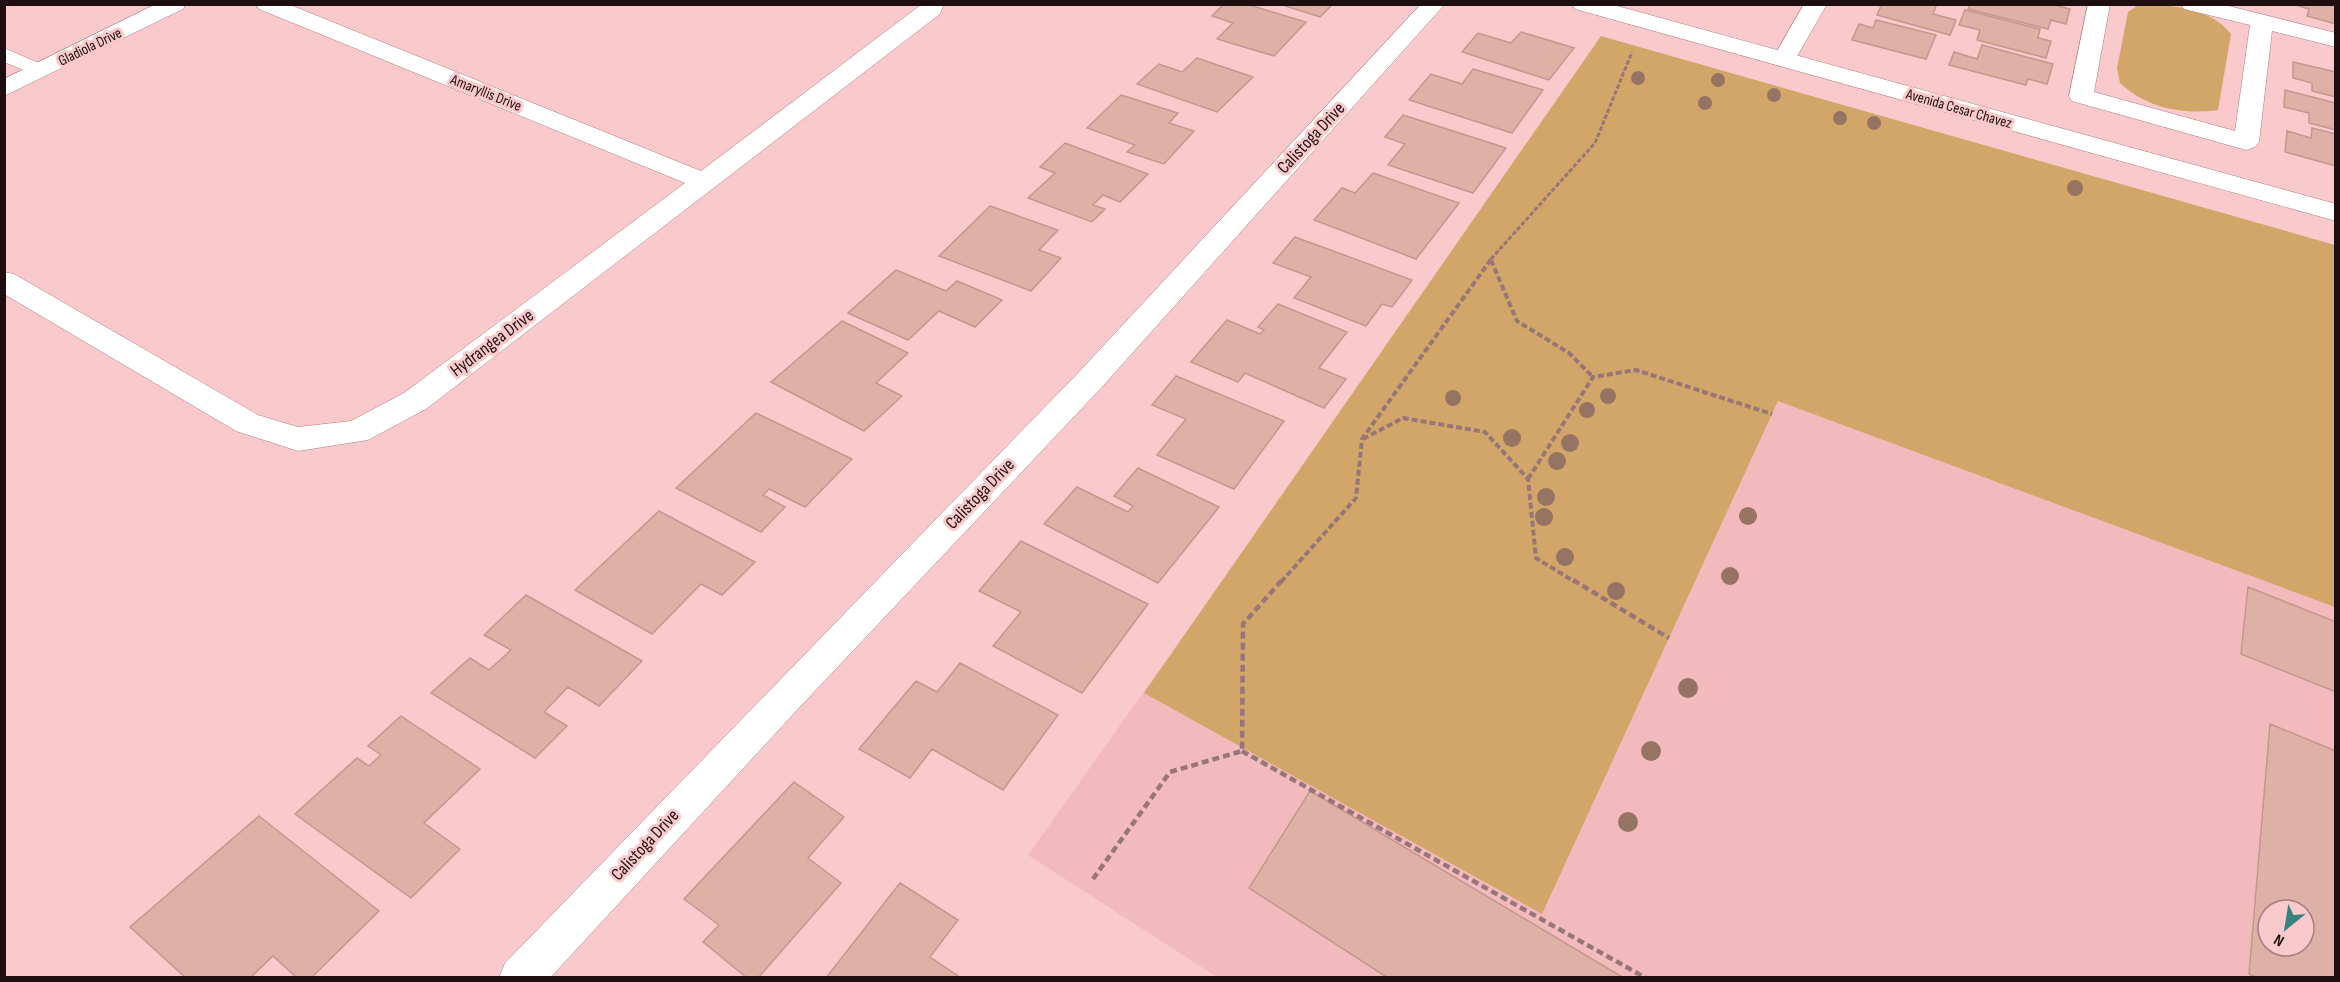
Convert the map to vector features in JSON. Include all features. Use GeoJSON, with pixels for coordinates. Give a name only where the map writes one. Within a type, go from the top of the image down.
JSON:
{"type":"FeatureCollection","features":[{"type":"Feature","properties":{"kind":"street","name":"Gladiola Drive"},"geometry":{"type":"LineString","coordinates":[[4,89],[175,4]]}},
{"type":"Feature","properties":{"kind":"street","name":"Amaryllis Drive"},"geometry":{"type":"LineString","coordinates":[[267,4],[705,182]]}},
{"type":"Feature","properties":{"kind":"street","name":"Hydrangea Drive"},"geometry":{"type":"LineString","coordinates":[[4,281],[247,423],[298,439],[357,432],[415,401],[932,9],[933,4]]}},
{"type":"Feature","properties":{"kind":"street","name":"Calistoga Drive"},"geometry":{"type":"LineString","coordinates":[[520,978],[783,699],[1090,380],[1434,4]]}},
{"type":"Feature","properties":{"kind":"street","name":"Avenida Cesar Chavez"},"geometry":{"type":"LineString","coordinates":[[1583,4],[2336,213]]}},
{"type":"Feature","properties":{"kind":"street"},"geometry":{"type":"LineString","coordinates":[[1784,60],[1816,4]]}},
{"type":"Feature","properties":{"kind":"street"},"geometry":{"type":"LineString","coordinates":[[2099,4],[2081,96],[2246,142],[2262,22]]}},
{"type":"Feature","properties":{"kind":"street"},"geometry":{"type":"LineString","coordinates":[[2192,4],[2336,40]]}},
{"type":"Feature","properties":{"kind":"lane"},"geometry":{"type":"LineString","coordinates":[[4,54],[40,71]]}},
{"type":"Feature","properties":{"kind":"path"},"geometry":{"type":"LineString","coordinates":[[1242,751],[1243,624],[1356,498],[1362,440],[1491,260],[1595,143],[1624,65],[1648,22]]}},
{"type":"Feature","properties":{"kind":"path"},"geometry":{"type":"LineString","coordinates":[[1491,260],[1517,321],[1569,353],[1593,377]]}},
{"type":"Feature","properties":{"kind":"path"},"geometry":{"type":"LineString","coordinates":[[1528,479],[1593,377],[1636,370],[1772,414]]}},
{"type":"Feature","properties":{"kind":"path"},"geometry":{"type":"LineString","coordinates":[[1362,440],[1403,418],[1485,432],[1528,479],[1536,558],[1669,638]]}},
{"type":"Feature","properties":{"kind":"path"},"geometry":{"type":"LineString","coordinates":[[1093,879],[1170,772],[1242,751],[1646,978]]}},
{"type":"Feature","properties":{"kind":"shaded area"},"geometry":{"type":"Polygon","coordinates":[[[2138,5],[2163,5],[2189,9],[2212,18],[2231,34],[2218,110],[2191,111],[2166,108],[2130,92],[2120,83],[2117,68],[2128,12],[2138,5]]]}},
{"type":"Feature","properties":{"kind":"shaded area"},"geometry":{"type":"Polygon","coordinates":[[[1601,36],[2335,245],[2335,607],[1778,401],[1542,914],[1144,693],[1601,36]]]}},
{"type":"Feature","properties":{"kind":"shaded area"},"geometry":{"type":"Polygon","coordinates":[[[1607,39],[2335,249],[2335,977],[1217,977],[1028,855],[1607,39]]]}},
{"type":"Feature","properties":{"kind":"building"},"geometry":{"type":"Polygon","coordinates":[[[1224,4],[1246,4],[1306,22],[1274,56],[1217,39],[1233,23],[1212,16],[1224,4]]]}},
{"type":"Feature","properties":{"kind":"building"},"geometry":{"type":"Polygon","coordinates":[[[1279,4],[1333,4],[1320,17],[1279,4]]]}},
{"type":"Feature","properties":{"kind":"building"},"geometry":{"type":"Polygon","coordinates":[[[1876,4],[1931,4],[1936,6],[1933,14],[1956,20],[1950,35],[1877,15],[1881,6],[1876,4]]]}},
{"type":"Feature","properties":{"kind":"building"},"geometry":{"type":"Polygon","coordinates":[[[1970,4],[2050,4],[2070,9],[2066,24],[2051,20],[2048,29],[1968,9],[1970,4]]]}},
{"type":"Feature","properties":{"kind":"building"},"geometry":{"type":"Polygon","coordinates":[[[2292,4],[2336,4],[2336,24],[2307,16],[2309,9],[2292,4]]]}},
{"type":"Feature","properties":{"kind":"building"},"geometry":{"type":"Polygon","coordinates":[[[1965,10],[2040,29],[2038,38],[2051,41],[2046,58],[1977,40],[1980,30],[1959,25],[1965,10]]]}},
{"type":"Feature","properties":{"kind":"building"},"geometry":{"type":"Polygon","coordinates":[[[1876,20],[1936,35],[1926,59],[1852,40],[1859,24],[1873,28],[1876,20]]]}},
{"type":"Feature","properties":{"kind":"building"},"geometry":{"type":"Polygon","coordinates":[[[1521,32],[1574,48],[1549,80],[1462,52],[1478,33],[1511,43],[1521,32]]]}},
{"type":"Feature","properties":{"kind":"building"},"geometry":{"type":"Polygon","coordinates":[[[1982,45],[2053,64],[2047,84],[2028,79],[2026,85],[1949,65],[1954,52],[1977,59],[1982,45]]]}},
{"type":"Feature","properties":{"kind":"building"},"geometry":{"type":"Polygon","coordinates":[[[1197,58],[1253,77],[1217,112],[1137,84],[1159,64],[1182,72],[1197,58]]]}},
{"type":"Feature","properties":{"kind":"building"},"geometry":{"type":"Polygon","coordinates":[[[2293,62],[2336,72],[2336,97],[2312,91],[2312,83],[2293,78],[2293,62]]]}},
{"type":"Feature","properties":{"kind":"building"},"geometry":{"type":"Polygon","coordinates":[[[1473,69],[1543,90],[1512,133],[1409,100],[1431,74],[1462,84],[1473,69]]]}},
{"type":"Feature","properties":{"kind":"building"},"geometry":{"type":"Polygon","coordinates":[[[2285,90],[2336,103],[2336,130],[2309,123],[2309,113],[2284,107],[2285,90]]]}},
{"type":"Feature","properties":{"kind":"building"},"geometry":{"type":"Polygon","coordinates":[[[1121,95],[1178,113],[1169,123],[1194,131],[1164,164],[1127,152],[1135,145],[1087,128],[1121,95]]]}},
{"type":"Feature","properties":{"kind":"building"},"geometry":{"type":"Polygon","coordinates":[[[1403,115],[1506,148],[1473,193],[1388,165],[1405,144],[1385,137],[1403,115]]]}},
{"type":"Feature","properties":{"kind":"building"},"geometry":{"type":"Polygon","coordinates":[[[2312,128],[2336,134],[2336,166],[2285,152],[2287,131],[2311,138],[2312,128]]]}},
{"type":"Feature","properties":{"kind":"building"},"geometry":{"type":"Polygon","coordinates":[[[1065,143],[1148,174],[1120,202],[1103,195],[1093,205],[1105,209],[1092,222],[1028,198],[1055,173],[1040,167],[1065,143]]]}},
{"type":"Feature","properties":{"kind":"building"},"geometry":{"type":"Polygon","coordinates":[[[1373,173],[1459,203],[1416,259],[1314,220],[1342,188],[1355,193],[1373,173]]]}},
{"type":"Feature","properties":{"kind":"building"},"geometry":{"type":"Polygon","coordinates":[[[990,206],[1058,230],[1039,250],[1061,258],[1031,291],[939,256],[990,206]]]}},
{"type":"Feature","properties":{"kind":"building"},"geometry":{"type":"Polygon","coordinates":[[[1295,237],[1412,280],[1392,307],[1382,304],[1366,326],[1294,298],[1311,277],[1273,263],[1295,237]]]}},
{"type":"Feature","properties":{"kind":"building"},"geometry":{"type":"Polygon","coordinates":[[[896,270],[946,291],[957,281],[1002,300],[975,327],[939,311],[908,340],[848,313],[896,270]]]}},
{"type":"Feature","properties":{"kind":"building"},"geometry":{"type":"Polygon","coordinates":[[[1278,304],[1347,332],[1319,368],[1346,379],[1324,408],[1245,373],[1238,382],[1191,362],[1227,320],[1260,334],[1264,330],[1258,327],[1278,304]]]}},
{"type":"Feature","properties":{"kind":"building"},"geometry":{"type":"Polygon","coordinates":[[[842,321],[908,353],[876,383],[902,396],[864,431],[771,382],[842,321]]]}},
{"type":"Feature","properties":{"kind":"building"},"geometry":{"type":"Polygon","coordinates":[[[1176,376],[1284,421],[1234,489],[1157,455],[1186,419],[1152,405],[1176,376]]]}},
{"type":"Feature","properties":{"kind":"building"},"geometry":{"type":"Polygon","coordinates":[[[756,413],[852,459],[805,507],[769,489],[763,495],[785,507],[761,532],[676,488],[756,413]]]}},
{"type":"Feature","properties":{"kind":"building"},"geometry":{"type":"Polygon","coordinates":[[[1138,468],[1219,507],[1158,583],[1044,524],[1077,487],[1128,512],[1133,506],[1114,496],[1138,468]]]}},
{"type":"Feature","properties":{"kind":"building"},"geometry":{"type":"Polygon","coordinates":[[[659,511],[755,562],[722,595],[701,584],[652,634],[575,590],[659,511]]]}},
{"type":"Feature","properties":{"kind":"building"},"geometry":{"type":"Polygon","coordinates":[[[1021,541],[1148,604],[1082,693],[993,646],[1021,612],[979,591],[1021,541]]]}},
{"type":"Feature","properties":{"kind":"building"},"geometry":{"type":"Polygon","coordinates":[[[2248,587],[2336,622],[2336,692],[2241,654],[2248,587]]]}},
{"type":"Feature","properties":{"kind":"building"},"geometry":{"type":"Polygon","coordinates":[[[526,595],[642,661],[599,706],[568,687],[544,712],[567,726],[535,758],[431,693],[470,658],[489,670],[511,650],[484,635],[526,595]]]}},
{"type":"Feature","properties":{"kind":"building"},"geometry":{"type":"Polygon","coordinates":[[[960,663],[1058,715],[1003,790],[932,749],[910,778],[859,749],[916,681],[937,692],[960,663]]]}},
{"type":"Feature","properties":{"kind":"building"},"geometry":{"type":"Polygon","coordinates":[[[401,716],[480,769],[424,823],[460,849],[411,898],[295,814],[357,758],[369,766],[381,755],[368,746],[401,716]]]}},
{"type":"Feature","properties":{"kind":"building"},"geometry":{"type":"Polygon","coordinates":[[[2270,724],[2336,751],[2336,978],[2257,978],[2249,974],[2270,724]]]}},
{"type":"Feature","properties":{"kind":"building"},"geometry":{"type":"Polygon","coordinates":[[[794,782],[844,817],[808,858],[841,883],[758,978],[747,978],[703,942],[719,925],[684,899],[794,782]]]}},
{"type":"Feature","properties":{"kind":"building"},"geometry":{"type":"Polygon","coordinates":[[[1310,791],[1624,978],[1388,978],[1249,888],[1310,791]]]}},
{"type":"Feature","properties":{"kind":"building"},"geometry":{"type":"Polygon","coordinates":[[[259,816],[379,911],[311,978],[297,978],[273,956],[250,978],[186,978],[130,927],[259,816]]]}},
{"type":"Feature","properties":{"kind":"building"},"geometry":{"type":"Polygon","coordinates":[[[900,883],[958,920],[930,957],[961,978],[826,978],[900,883]]]}}]}
